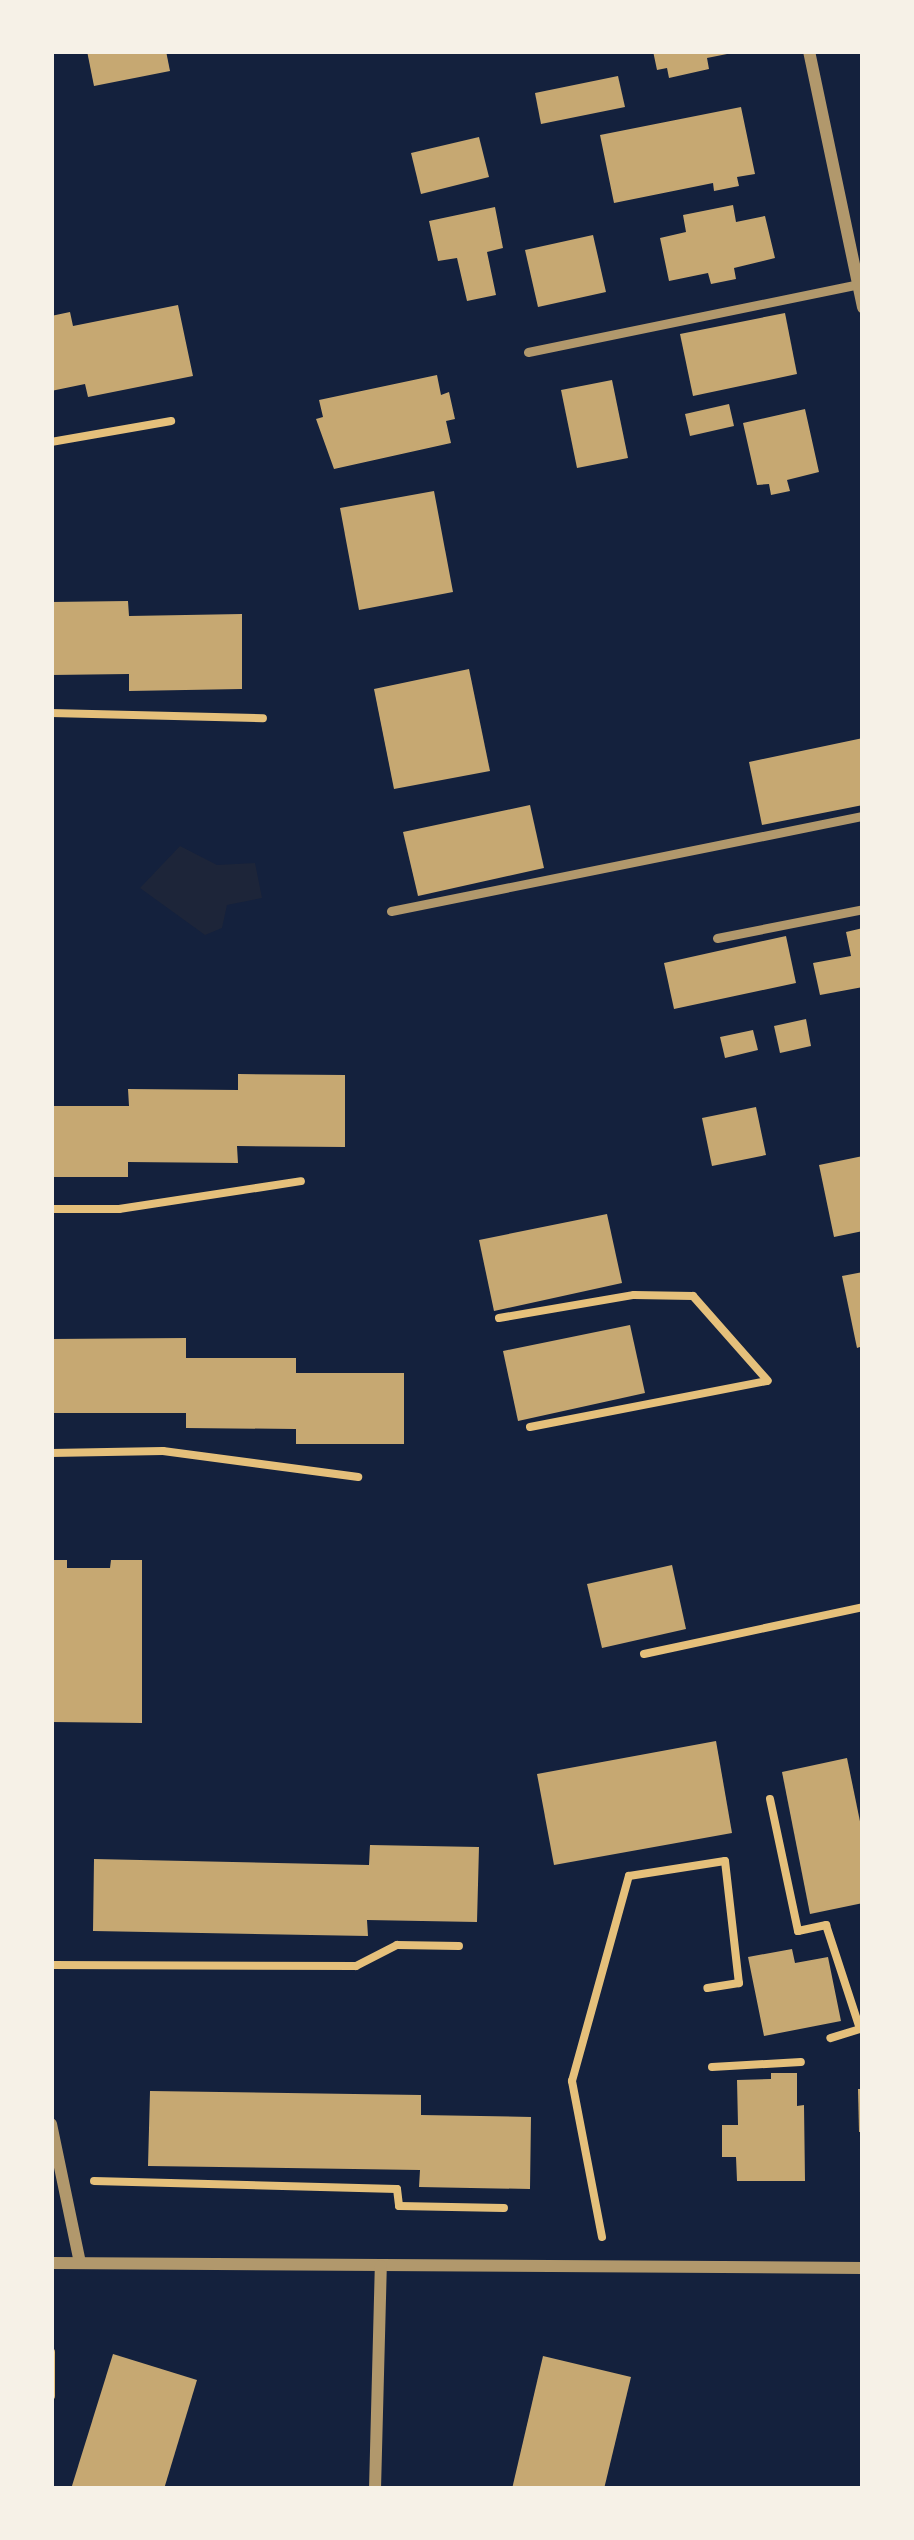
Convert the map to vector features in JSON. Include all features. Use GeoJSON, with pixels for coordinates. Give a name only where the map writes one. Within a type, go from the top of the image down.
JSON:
{"type":"FeatureCollection","features":[{"type":"Feature","properties":{"kind":"street"},"geometry":{"type":"LineString","coordinates":[[809,51],[863,307]]}},
{"type":"Feature","properties":{"kind":"street"},"geometry":{"type":"LineString","coordinates":[[51,2124],[80,2263]]}},
{"type":"Feature","properties":{"kind":"street"},"geometry":{"type":"LineString","coordinates":[[51,2263],[863,2268]]}},
{"type":"Feature","properties":{"kind":"street"},"geometry":{"type":"LineString","coordinates":[[375,2489],[381,2266]]}},
{"type":"Feature","properties":{"kind":"lane"},"geometry":{"type":"LineString","coordinates":[[528,352],[858,284]]}},
{"type":"Feature","properties":{"kind":"lane"},"geometry":{"type":"LineString","coordinates":[[391,911],[863,816]]}},
{"type":"Feature","properties":{"kind":"lane"},"geometry":{"type":"LineString","coordinates":[[717,938],[863,909]]}},
{"type":"Feature","properties":{"kind":"path"},"geometry":{"type":"LineString","coordinates":[[51,442],[171,421]]}},
{"type":"Feature","properties":{"kind":"path"},"geometry":{"type":"LineString","coordinates":[[51,713],[263,718]]}},
{"type":"Feature","properties":{"kind":"path"},"geometry":{"type":"LineString","coordinates":[[51,1209],[119,1209],[301,1181]]}},
{"type":"Feature","properties":{"kind":"path"},"geometry":{"type":"LineString","coordinates":[[499,1318],[634,1294],[693,1296],[768,1381],[530,1427]]}},
{"type":"Feature","properties":{"kind":"path"},"geometry":{"type":"LineString","coordinates":[[51,1453],[164,1451],[358,1477]]}},
{"type":"Feature","properties":{"kind":"path"},"geometry":{"type":"LineString","coordinates":[[644,1654],[863,1607]]}},
{"type":"Feature","properties":{"kind":"path"},"geometry":{"type":"LineString","coordinates":[[770,1799],[798,1930],[826,1925],[860,2029],[830,2038]]}},
{"type":"Feature","properties":{"kind":"path"},"geometry":{"type":"LineString","coordinates":[[608,2267],[572,2081],[628,1876],[725,1861],[739,1983],[707,1988]]}},
{"type":"Feature","properties":{"kind":"path"},"geometry":{"type":"LineString","coordinates":[[51,1965],[356,1966],[397,1945],[459,1946]]}},
{"type":"Feature","properties":{"kind":"path"},"geometry":{"type":"LineString","coordinates":[[712,2067],[801,2062]]}},
{"type":"Feature","properties":{"kind":"path"},"geometry":{"type":"LineString","coordinates":[[63,2180],[397,2189],[399,2206],[504,2208]]}},
{"type":"Feature","properties":{"kind":"path"},"geometry":{"type":"LineString","coordinates":[[51,2351],[51,2396]]}},
{"type":"Feature","properties":{"kind":"shaded area"},"geometry":{"type":"Polygon","coordinates":[[[180,846],[217,865],[255,863],[262,898],[227,905],[222,928],[205,935],[140,888],[180,846]]]}},
{"type":"Feature","properties":{"kind":"building"},"geometry":{"type":"Polygon","coordinates":[[[87,51],[166,51],[170,71],[94,86],[87,51]]]}},
{"type":"Feature","properties":{"kind":"building"},"geometry":{"type":"Polygon","coordinates":[[[653,51],[732,53],[707,58],[709,69],[669,78],[667,68],[657,70],[653,51]]]}},
{"type":"Feature","properties":{"kind":"building"},"geometry":{"type":"Polygon","coordinates":[[[618,76],[625,107],[541,124],[535,93],[618,76]]]}},
{"type":"Feature","properties":{"kind":"building"},"geometry":{"type":"Polygon","coordinates":[[[741,107],[755,174],[737,177],[739,186],[714,191],[713,183],[614,203],[600,135],[741,107]]]}},
{"type":"Feature","properties":{"kind":"building"},"geometry":{"type":"Polygon","coordinates":[[[479,137],[489,177],[421,194],[411,153],[479,137]]]}},
{"type":"Feature","properties":{"kind":"building"},"geometry":{"type":"Polygon","coordinates":[[[733,205],[736,222],[765,216],[775,258],[734,268],[736,279],[711,284],[708,273],[669,281],[660,238],[686,232],[683,215],[733,205]]]}},
{"type":"Feature","properties":{"kind":"building"},"geometry":{"type":"Polygon","coordinates":[[[495,207],[503,248],[487,252],[496,295],[467,301],[457,258],[438,261],[429,221],[495,207]]]}},
{"type":"Feature","properties":{"kind":"building"},"geometry":{"type":"Polygon","coordinates":[[[593,235],[606,292],[538,307],[525,250],[593,235]]]}},
{"type":"Feature","properties":{"kind":"building"},"geometry":{"type":"Polygon","coordinates":[[[178,305],[193,376],[88,397],[85,384],[51,391],[51,316],[70,312],[73,326],[178,305]]]}},
{"type":"Feature","properties":{"kind":"building"},"geometry":{"type":"Polygon","coordinates":[[[785,313],[797,374],[693,396],[680,334],[785,313]]]}},
{"type":"Feature","properties":{"kind":"building"},"geometry":{"type":"Polygon","coordinates":[[[437,375],[441,395],[449,392],[455,419],[446,421],[451,443],[334,469],[316,419],[323,417],[319,400],[437,375]]]}},
{"type":"Feature","properties":{"kind":"building"},"geometry":{"type":"Polygon","coordinates":[[[612,380],[628,458],[577,468],[561,390],[612,380]]]}},
{"type":"Feature","properties":{"kind":"building"},"geometry":{"type":"Polygon","coordinates":[[[729,404],[734,426],[690,436],[685,414],[729,404]]]}},
{"type":"Feature","properties":{"kind":"building"},"geometry":{"type":"Polygon","coordinates":[[[805,409],[819,472],[787,480],[790,491],[771,495],[769,484],[757,485],[743,423],[805,409]]]}},
{"type":"Feature","properties":{"kind":"building"},"geometry":{"type":"Polygon","coordinates":[[[434,491],[453,592],[359,610],[340,508],[434,491]]]}},
{"type":"Feature","properties":{"kind":"building"},"geometry":{"type":"Polygon","coordinates":[[[128,601],[129,616],[242,614],[242,689],[129,691],[129,674],[51,675],[51,602],[128,601]]]}},
{"type":"Feature","properties":{"kind":"building"},"geometry":{"type":"Polygon","coordinates":[[[469,669],[490,771],[394,789],[374,689],[469,669]]]}},
{"type":"Feature","properties":{"kind":"building"},"geometry":{"type":"Polygon","coordinates":[[[863,738],[863,805],[762,825],[749,762],[863,738]]]}},
{"type":"Feature","properties":{"kind":"building"},"geometry":{"type":"Polygon","coordinates":[[[530,805],[544,868],[418,896],[403,832],[530,805]]]}},
{"type":"Feature","properties":{"kind":"building"},"geometry":{"type":"Polygon","coordinates":[[[863,928],[863,987],[820,995],[813,963],[851,956],[846,932],[863,928]]]}},
{"type":"Feature","properties":{"kind":"building"},"geometry":{"type":"Polygon","coordinates":[[[786,936],[796,983],[674,1009],[664,963],[786,936]]]}},
{"type":"Feature","properties":{"kind":"building"},"geometry":{"type":"Polygon","coordinates":[[[806,1019],[811,1046],[780,1053],[774,1026],[806,1019]]]}},
{"type":"Feature","properties":{"kind":"building"},"geometry":{"type":"Polygon","coordinates":[[[753,1030],[758,1050],[725,1058],[720,1037],[753,1030]]]}},
{"type":"Feature","properties":{"kind":"building"},"geometry":{"type":"Polygon","coordinates":[[[238,1074],[345,1075],[345,1147],[237,1146],[238,1163],[128,1162],[128,1177],[51,1177],[51,1106],[129,1106],[128,1089],[238,1090],[238,1074]]]}},
{"type":"Feature","properties":{"kind":"building"},"geometry":{"type":"Polygon","coordinates":[[[756,1107],[766,1155],[712,1166],[702,1118],[756,1107]]]}},
{"type":"Feature","properties":{"kind":"building"},"geometry":{"type":"Polygon","coordinates":[[[863,1156],[863,1231],[834,1237],[819,1165],[863,1156]]]}},
{"type":"Feature","properties":{"kind":"building"},"geometry":{"type":"Polygon","coordinates":[[[607,1214],[622,1283],[494,1311],[479,1240],[607,1214]]]}},
{"type":"Feature","properties":{"kind":"building"},"geometry":{"type":"Polygon","coordinates":[[[863,1272],[863,1346],[857,1348],[842,1276],[863,1272]]]}},
{"type":"Feature","properties":{"kind":"building"},"geometry":{"type":"Polygon","coordinates":[[[630,1325],[645,1393],[518,1421],[503,1351],[630,1325]]]}},
{"type":"Feature","properties":{"kind":"building"},"geometry":{"type":"Polygon","coordinates":[[[186,1338],[186,1358],[296,1358],[296,1373],[404,1373],[404,1444],[296,1444],[296,1429],[186,1428],[186,1413],[51,1413],[51,1339],[186,1338]]]}},
{"type":"Feature","properties":{"kind":"building"},"geometry":{"type":"Polygon","coordinates":[[[51,1560],[67,1560],[67,1568],[110,1568],[111,1560],[142,1560],[142,1723],[51,1722],[51,1560]]]}},
{"type":"Feature","properties":{"kind":"building"},"geometry":{"type":"Polygon","coordinates":[[[672,1565],[686,1629],[602,1648],[587,1584],[672,1565]]]}},
{"type":"Feature","properties":{"kind":"building"},"geometry":{"type":"Polygon","coordinates":[[[716,1741],[732,1833],[554,1865],[537,1774],[716,1741]]]}},
{"type":"Feature","properties":{"kind":"building"},"geometry":{"type":"Polygon","coordinates":[[[847,1758],[863,1836],[863,1903],[810,1914],[782,1772],[847,1758]]]}},
{"type":"Feature","properties":{"kind":"building"},"geometry":{"type":"Polygon","coordinates":[[[370,1845],[479,1847],[477,1922],[367,1920],[368,1936],[93,1931],[94,1859],[369,1865],[370,1845]]]}},
{"type":"Feature","properties":{"kind":"building"},"geometry":{"type":"Polygon","coordinates":[[[792,1949],[795,1963],[828,1957],[841,2021],[764,2036],[748,1957],[792,1949]]]}},
{"type":"Feature","properties":{"kind":"building"},"geometry":{"type":"Polygon","coordinates":[[[771,2073],[797,2073],[797,2106],[804,2105],[805,2181],[737,2181],[736,2157],[722,2157],[722,2125],[738,2125],[737,2080],[771,2079],[771,2073]]]}},
{"type":"Feature","properties":{"kind":"building"},"geometry":{"type":"Polygon","coordinates":[[[858,2089],[863,2089],[863,2132],[859,2132],[858,2089]]]}},
{"type":"Feature","properties":{"kind":"building"},"geometry":{"type":"Polygon","coordinates":[[[150,2091],[421,2095],[421,2115],[531,2117],[530,2189],[419,2187],[420,2170],[148,2166],[150,2091]]]}},
{"type":"Feature","properties":{"kind":"building"},"geometry":{"type":"Polygon","coordinates":[[[113,2354],[197,2380],[164,2489],[71,2489],[113,2354]]]}},
{"type":"Feature","properties":{"kind":"building"},"geometry":{"type":"Polygon","coordinates":[[[543,2356],[631,2377],[604,2489],[512,2489],[543,2356]]]}}]}
